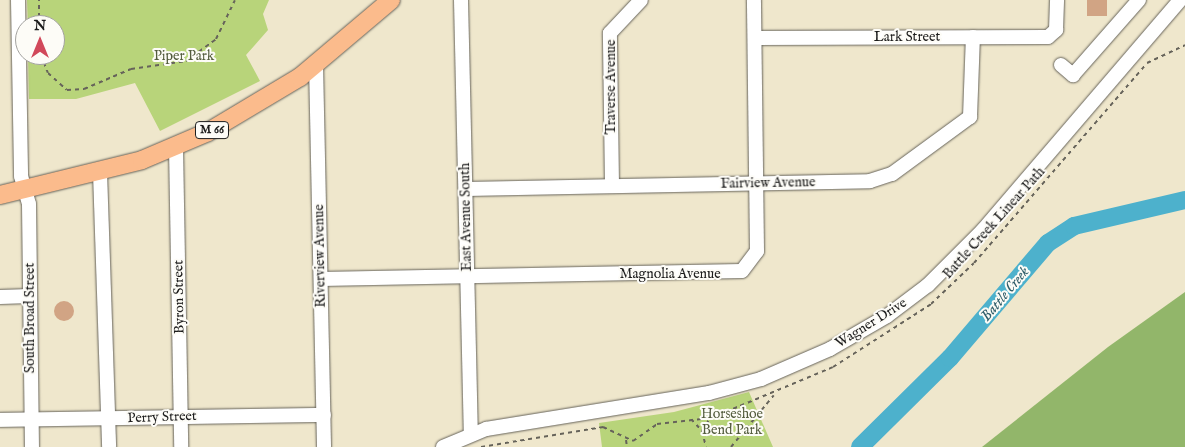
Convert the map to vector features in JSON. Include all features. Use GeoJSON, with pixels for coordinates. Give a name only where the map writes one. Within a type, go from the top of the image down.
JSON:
{"type":"FeatureCollection","features":[{"type":"Feature","properties":{"kind":"main road","name":"M 66"},"geometry":{"type":"LineString","coordinates":[[0,195],[100,172],[176,147],[249,110],[316,64],[390,0]]}},
{"type":"Feature","properties":{"kind":"street","name":"South Broad Street"},"geometry":{"type":"LineString","coordinates":[[18,0],[30,296],[32,447]]}},
{"type":"Feature","properties":{"kind":"street","name":"East Avenue South"},"geometry":{"type":"LineString","coordinates":[[461,0],[471,434]]}},
{"type":"Feature","properties":{"kind":"street","name":"Traverse Avenue"},"geometry":{"type":"LineString","coordinates":[[612,185],[610,33],[640,0]]}},
{"type":"Feature","properties":{"kind":"street","name":"Magnolia Avenue"},"geometry":{"type":"LineString","coordinates":[[321,279],[742,271],[757,251],[754,0]]}},
{"type":"Feature","properties":{"kind":"street","name":"Lark Street"},"geometry":{"type":"LineString","coordinates":[[755,38],[1048,37],[1056,30],[1057,0]]}},
{"type":"Feature","properties":{"kind":"street"},"geometry":{"type":"LineString","coordinates":[[1061,65],[1073,75],[1139,0]]}},
{"type":"Feature","properties":{"kind":"street","name":"Wagner Drive"},"geometry":{"type":"LineString","coordinates":[[443,447],[471,434],[709,393],[761,379],[830,349],[887,316],[928,285],[984,230],[1175,2]]}},
{"type":"Feature","properties":{"kind":"street","name":"Fairview Avenue"},"geometry":{"type":"LineString","coordinates":[[466,189],[870,181],[892,174],[970,117],[973,37]]}},
{"type":"Feature","properties":{"kind":"street","name":"Riverview Avenue"},"geometry":{"type":"LineString","coordinates":[[316,64],[324,447]]}},
{"type":"Feature","properties":{"kind":"street","name":"Byron Street"},"geometry":{"type":"LineString","coordinates":[[176,147],[181,447]]}},
{"type":"Feature","properties":{"kind":"street"},"geometry":{"type":"LineString","coordinates":[[100,172],[109,447]]}},
{"type":"Feature","properties":{"kind":"street"},"geometry":{"type":"LineString","coordinates":[[0,297],[30,296]]}},
{"type":"Feature","properties":{"kind":"street","name":"Perry Street"},"geometry":{"type":"LineString","coordinates":[[0,420],[324,415]]}},
{"type":"Feature","properties":{"kind":"path"},"geometry":{"type":"LineString","coordinates":[[39,0],[39,15]]}},
{"type":"Feature","properties":{"kind":"path"},"geometry":{"type":"LineString","coordinates":[[45,65],[48,73],[67,90],[84,89],[131,68],[186,61],[216,39],[236,0]]}},
{"type":"Feature","properties":{"kind":"path","name":"Battle Creek Linear Path"},"geometry":{"type":"LineString","coordinates":[[626,440],[632,441],[656,424],[710,418],[775,395],[833,367],[931,304],[974,263],[1147,63],[1185,45]]}},
{"type":"Feature","properties":{"kind":"path"},"geometry":{"type":"LineString","coordinates":[[731,447],[775,395]]}},
{"type":"Feature","properties":{"kind":"path"},"geometry":{"type":"LineString","coordinates":[[702,431],[710,418]]}},
{"type":"Feature","properties":{"kind":"path"},"geometry":{"type":"LineString","coordinates":[[691,419],[702,431],[706,447]]}},
{"type":"Feature","properties":{"kind":"path"},"geometry":{"type":"LineString","coordinates":[[481,447],[519,437],[603,427],[626,440],[627,447]]}},
{"type":"Feature","properties":{"kind":"green space","name":"Piper Park"},"geometry":{"type":"Polygon","coordinates":[[[27,0],[269,0],[263,14],[268,30],[246,55],[260,81],[160,131],[135,83],[76,99],[29,99],[28,65],[65,65],[65,15],[28,15],[27,0]]]}},
{"type":"Feature","properties":{"kind":"green space"},"geometry":{"type":"Polygon","coordinates":[[[1185,292],[1185,447],[982,447],[1108,347],[1185,292]]]}},
{"type":"Feature","properties":{"kind":"green space","name":"Horseshoe Bend Park"},"geometry":{"type":"Polygon","coordinates":[[[749,392],[773,447],[602,447],[599,423],[674,412],[749,392]]]}},
{"type":"Feature","properties":{"kind":"building"},"geometry":{"type":"Polygon","coordinates":[[[1087,0],[1107,0],[1107,16],[1087,16],[1087,0]]]}},
{"type":"Feature","properties":{"kind":"building"},"geometry":{"type":"Polygon","coordinates":[[[64,301],[71,304],[74,311],[71,318],[64,321],[57,318],[54,311],[57,304],[64,301]]]}},
{"type":"Feature","properties":{"kind":"waterway","name":"Battle Creek"},"geometry":{"type":"LineString","coordinates":[[860,447],[950,358],[1048,243],[1074,226],[1185,200]]}}]}
